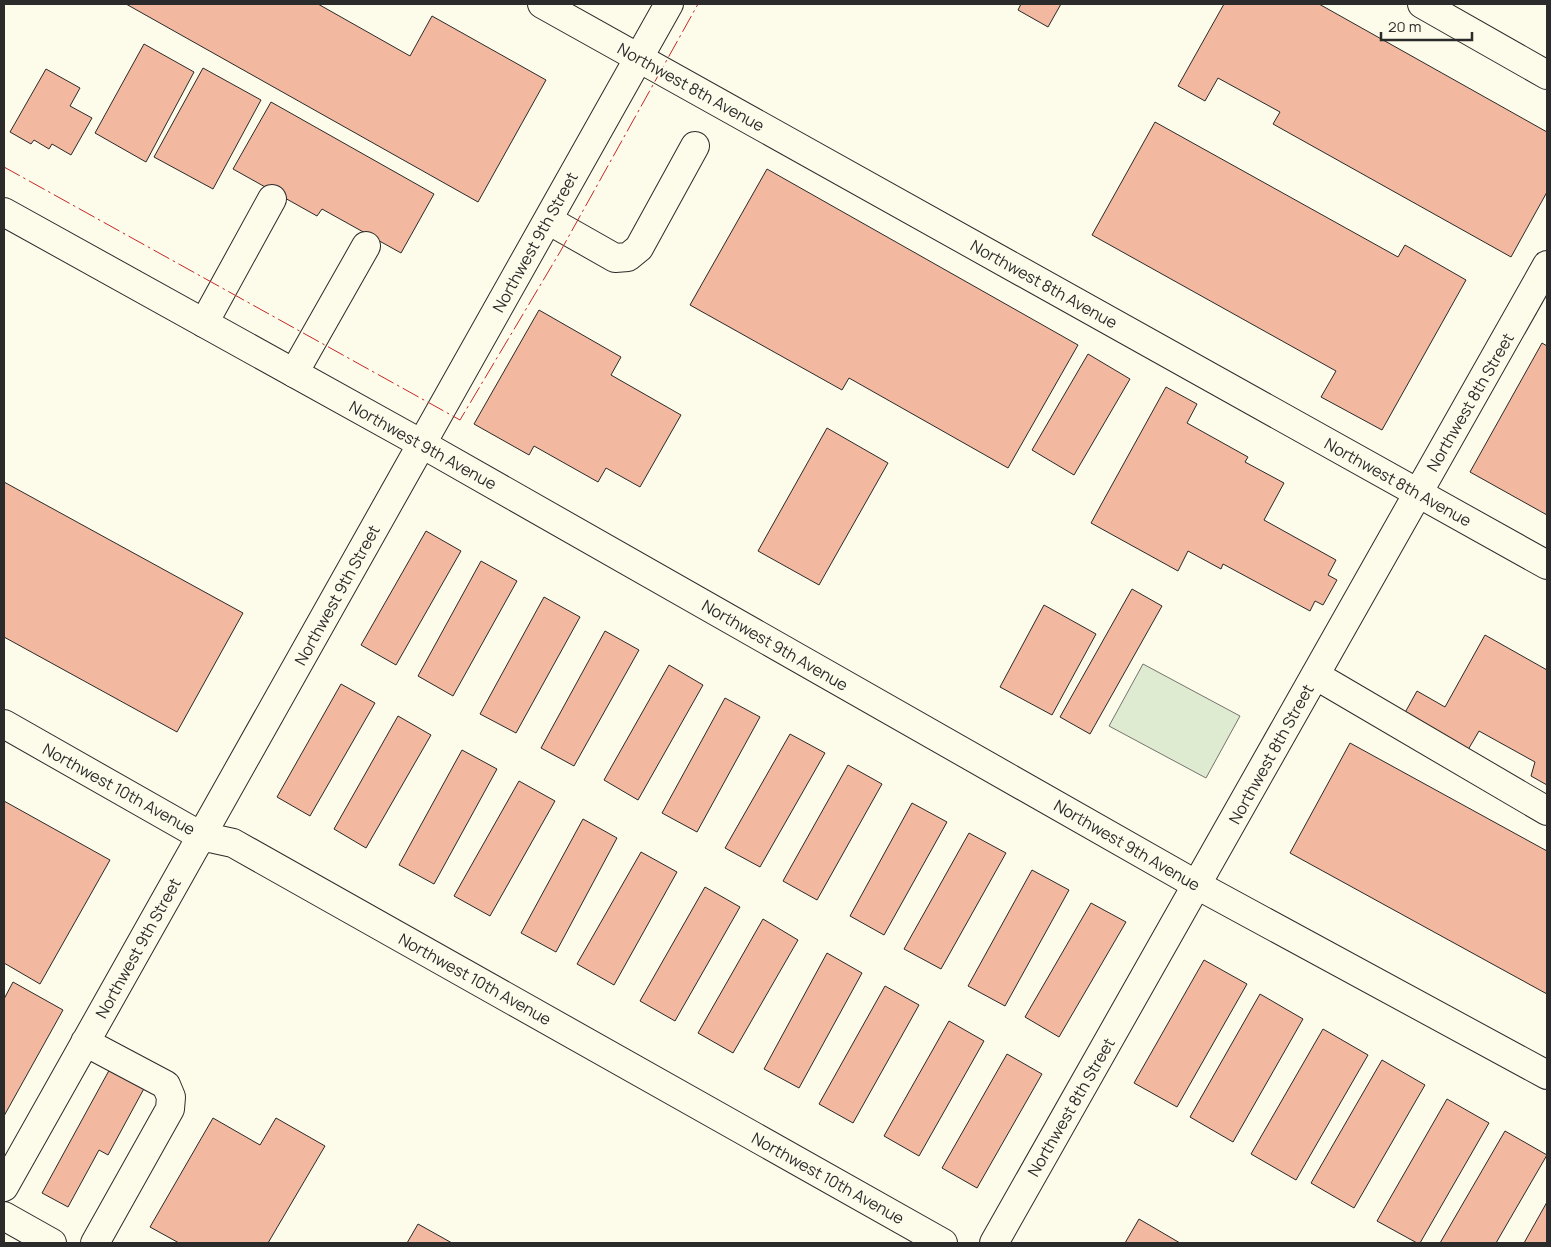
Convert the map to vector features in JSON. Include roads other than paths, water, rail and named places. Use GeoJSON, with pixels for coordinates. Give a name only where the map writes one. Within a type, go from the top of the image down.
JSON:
{"type":"FeatureCollection","features":[{"type":"Feature","properties":{"kind":"street","name":"Northwest 8th Avenue"},"geometry":{"type":"LineString","coordinates":[[542,4],[582,13],[638,58],[1547,565]]}},
{"type":"Feature","properties":{"kind":"street","name":"Northwest 9th Street"},"geometry":{"type":"LineString","coordinates":[[4,1187],[669,4]]}},
{"type":"Feature","properties":{"kind":"street"},"geometry":{"type":"LineString","coordinates":[[1422,4],[1547,75]]}},
{"type":"Feature","properties":{"kind":"street"},"geometry":{"type":"LineString","coordinates":[[548,220],[615,258],[628,257],[639,248],[695,146]]}},
{"type":"Feature","properties":{"kind":"street"},"geometry":{"type":"LineString","coordinates":[[204,323],[272,199]]}},
{"type":"Feature","properties":{"kind":"street","name":"Northwest 9th Avenue"},"geometry":{"type":"LineString","coordinates":[[7,221],[204,323],[422,444],[1197,885],[1547,1075]]}},
{"type":"Feature","properties":{"kind":"street"},"geometry":{"type":"LineString","coordinates":[[294,373],[366,246]]}},
{"type":"Feature","properties":{"kind":"street","name":"Northwest 8th Street"},"geometry":{"type":"LineString","coordinates":[[994,1243],[1547,265]]}},
{"type":"Feature","properties":{"kind":"street"},"geometry":{"type":"LineString","coordinates":[[1315,676],[1547,811]]}},
{"type":"Feature","properties":{"kind":"street","name":"Northwest 10th Avenue"},"geometry":{"type":"LineString","coordinates":[[4,724],[201,836],[234,843],[943,1243]]}},
{"type":"Feature","properties":{"kind":"street"},"geometry":{"type":"LineString","coordinates":[[85,1042],[166,1085],[171,1097],[170,1109],[95,1243]]}},
{"type":"Feature","properties":{"kind":"street"},"geometry":{"type":"LineString","coordinates":[[4,1216],[52,1243]]}}]}
